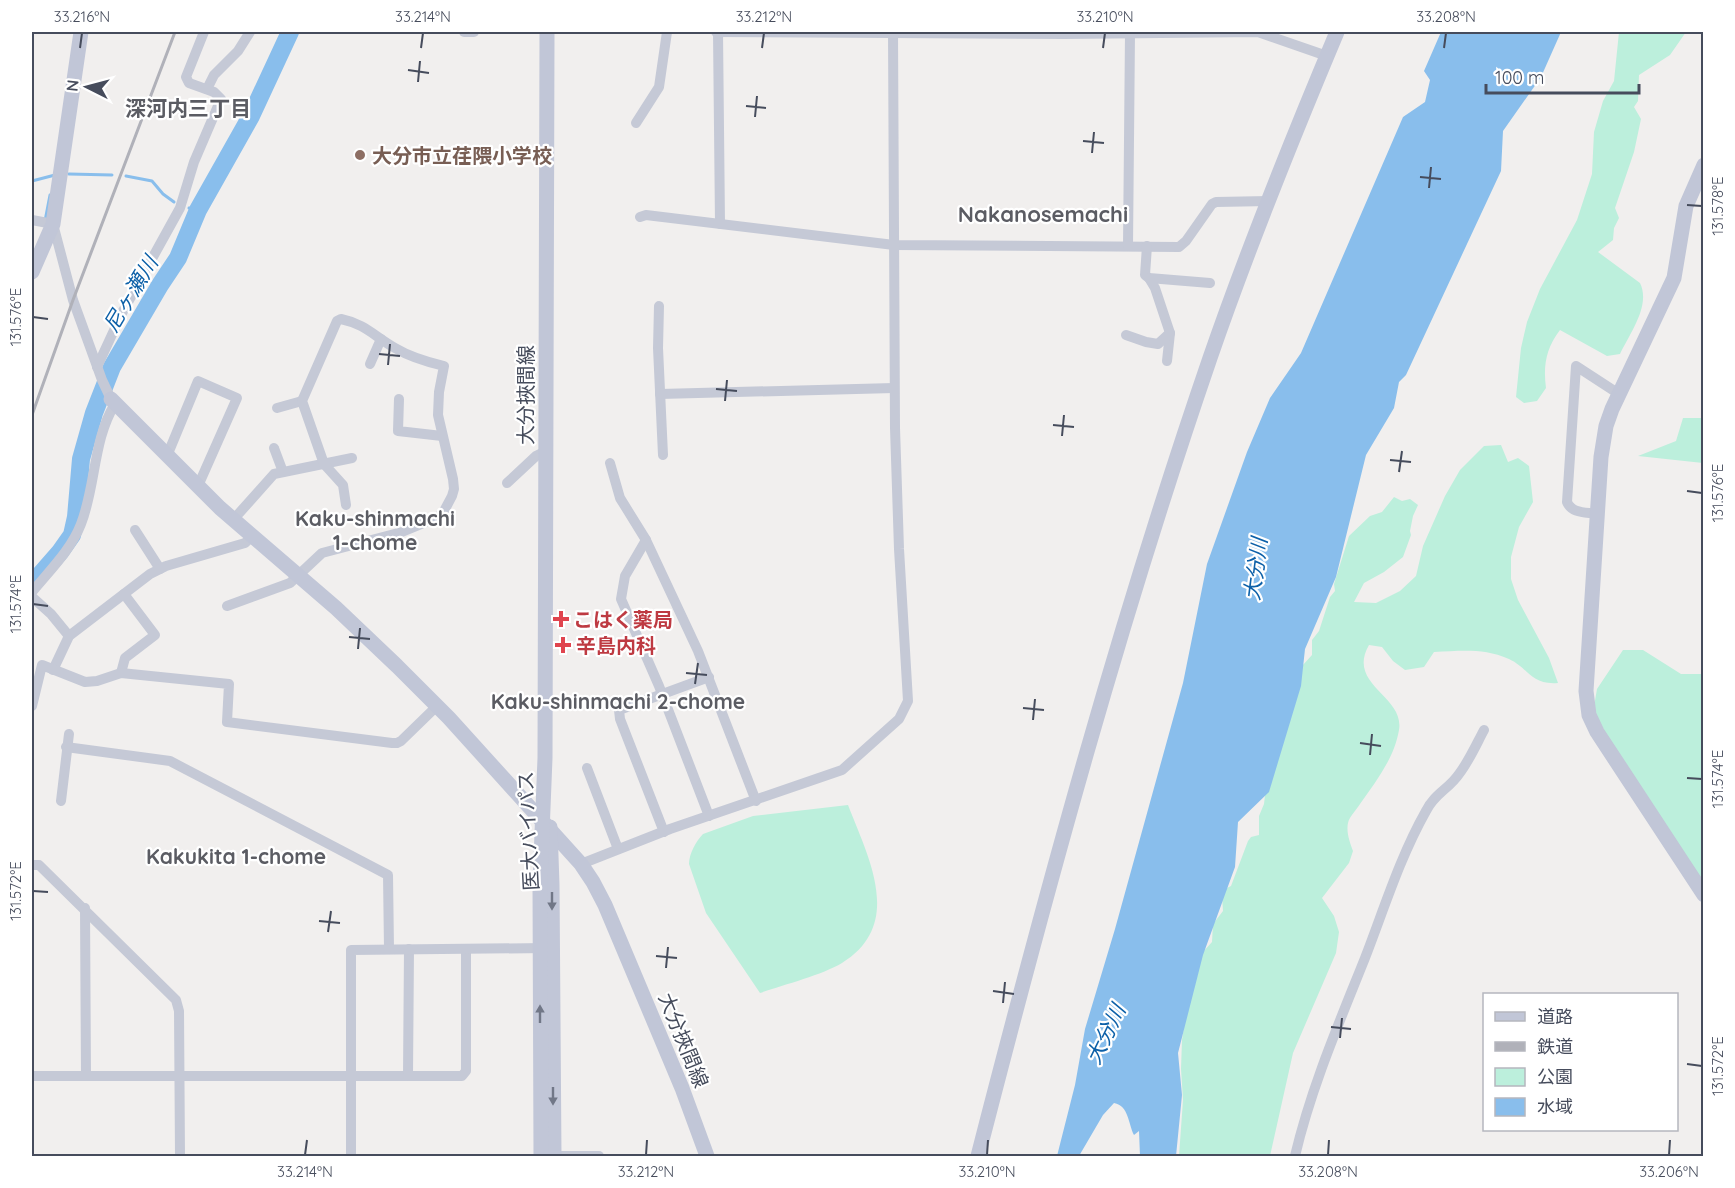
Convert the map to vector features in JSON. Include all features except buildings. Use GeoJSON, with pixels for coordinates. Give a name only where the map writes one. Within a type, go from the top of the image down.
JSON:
{"type":"FeatureCollection","features":[{"type":"Feature","properties":{"kind":"street"},"geometry":{"type":"LineString","coordinates":[[32,272],[53,224],[81,32]]}},
{"type":"Feature","properties":{"kind":"street"},"geometry":{"type":"LineString","coordinates":[[98,369],[122,313],[180,208],[194,162],[221,99],[207,89],[189,83],[186,77],[204,32]]}},
{"type":"Feature","properties":{"kind":"street"},"geometry":{"type":"LineString","coordinates":[[207,89],[214,75],[238,51],[250,32]]}},
{"type":"Feature","properties":{"kind":"street"},"geometry":{"type":"LineString","coordinates":[[464,32],[474,32]]}},
{"type":"Feature","properties":{"kind":"street","name":"大分挾間線"},"geometry":{"type":"LineString","coordinates":[[544,758],[546,32]]}},
{"type":"Feature","properties":{"kind":"street"},"geometry":{"type":"LineString","coordinates":[[636,123],[659,87],[667,32]]}},
{"type":"Feature","properties":{"kind":"street"},"geometry":{"type":"LineString","coordinates":[[720,224],[717,32],[1258,32],[1327,56]]}},
{"type":"Feature","properties":{"kind":"street"},"geometry":{"type":"LineString","coordinates":[[581,864],[847,767],[899,719],[908,702],[898,549],[894,388],[893,32]]}},
{"type":"Feature","properties":{"kind":"street"},"geometry":{"type":"LineString","coordinates":[[978,1156],[1043,909],[1152,534],[1211,356],[1269,201],[1337,32]]}},
{"type":"Feature","properties":{"kind":"street"},"geometry":{"type":"LineString","coordinates":[[1128,246],[1130,33]]}},
{"type":"Feature","properties":{"kind":"street"},"geometry":{"type":"LineString","coordinates":[[1704,165],[1686,206],[1679,259],[1674,278],[1619,394],[1605,435],[1597,513],[1586,691],[1589,715],[1597,732],[1704,895]]}},
{"type":"Feature","properties":{"kind":"street"},"geometry":{"type":"LineString","coordinates":[[640,217],[646,215],[894,245],[1147,246],[1183,245],[1212,204],[1216,202],[1269,201]]}},
{"type":"Feature","properties":{"kind":"street"},"geometry":{"type":"LineString","coordinates":[[32,220],[53,224]]}},
{"type":"Feature","properties":{"kind":"street"},"geometry":{"type":"LineString","coordinates":[[32,592],[69,547],[81,525],[113,401],[98,369],[73,300],[53,224]]}},
{"type":"Feature","properties":{"kind":"street"},"geometry":{"type":"LineString","coordinates":[[1147,246],[1146,275],[1155,288],[1170,333],[1167,361]]}},
{"type":"Feature","properties":{"kind":"street"},"geometry":{"type":"LineString","coordinates":[[1149,278],[1210,283]]}},
{"type":"Feature","properties":{"kind":"street"},"geometry":{"type":"LineString","coordinates":[[659,306],[658,348],[663,455]]}},
{"type":"Feature","properties":{"kind":"street"},"geometry":{"type":"LineString","coordinates":[[227,606],[284,586],[322,553],[402,532],[443,513],[450,502],[454,489],[437,406],[444,366],[406,354],[359,324],[339,320],[302,401],[324,464],[343,484],[346,505]]}},
{"type":"Feature","properties":{"kind":"street"},"geometry":{"type":"LineString","coordinates":[[1126,335],[1158,344],[1170,333]]}},
{"type":"Feature","properties":{"kind":"street"},"geometry":{"type":"LineString","coordinates":[[370,364],[381,339]]}},
{"type":"Feature","properties":{"kind":"street"},"geometry":{"type":"LineString","coordinates":[[1597,513],[1573,511],[1567,502],[1576,366],[1619,394]]}},
{"type":"Feature","properties":{"kind":"street"},"geometry":{"type":"LineString","coordinates":[[167,456],[198,381],[237,398],[198,486]]}},
{"type":"Feature","properties":{"kind":"street"},"geometry":{"type":"LineString","coordinates":[[660,394],[894,388]]}},
{"type":"Feature","properties":{"kind":"street"},"geometry":{"type":"LineString","coordinates":[[399,399],[398,431],[442,436]]}},
{"type":"Feature","properties":{"kind":"street","name":"大分挾間線"},"geometry":{"type":"LineString","coordinates":[[113,401],[233,520],[374,643],[437,706],[581,864],[596,887],[613,925],[682,1088],[707,1156]]}},
{"type":"Feature","properties":{"kind":"street"},"geometry":{"type":"LineString","coordinates":[[277,408],[302,401]]}},
{"type":"Feature","properties":{"kind":"street"},"geometry":{"type":"LineString","coordinates":[[274,448],[283,472]]}},
{"type":"Feature","properties":{"kind":"street"},"geometry":{"type":"LineString","coordinates":[[507,483],[536,456],[546,451]]}},
{"type":"Feature","properties":{"kind":"street"},"geometry":{"type":"LineString","coordinates":[[233,520],[272,476],[352,458]]}},
{"type":"Feature","properties":{"kind":"street"},"geometry":{"type":"LineString","coordinates":[[610,463],[620,498],[646,540],[709,677],[756,801]]}},
{"type":"Feature","properties":{"kind":"street"},"geometry":{"type":"LineString","coordinates":[[135,530],[160,569]]}},
{"type":"Feature","properties":{"kind":"street"},"geometry":{"type":"LineString","coordinates":[[53,670],[69,636],[150,574],[244,543],[252,536]]}},
{"type":"Feature","properties":{"kind":"street"},"geometry":{"type":"LineString","coordinates":[[646,540],[625,576],[621,599],[641,641],[709,816]]}},
{"type":"Feature","properties":{"kind":"street"},"geometry":{"type":"LineString","coordinates":[[121,673],[125,658],[155,635],[124,594]]}},
{"type":"Feature","properties":{"kind":"street"},"geometry":{"type":"LineString","coordinates":[[32,597],[51,614],[69,636]]}},
{"type":"Feature","properties":{"kind":"street"},"geometry":{"type":"LineString","coordinates":[[32,706],[42,665],[90,682],[121,673],[229,684],[227,722],[392,742],[401,741],[437,706]]}},
{"type":"Feature","properties":{"kind":"street"},"geometry":{"type":"LineString","coordinates":[[664,832],[618,713],[619,710],[709,677]]}},
{"type":"Feature","properties":{"kind":"street"},"geometry":{"type":"LineString","coordinates":[[1294,1156],[1311,1098],[1336,1028],[1398,870],[1426,809],[1438,793],[1450,785],[1459,774],[1484,730]]}},
{"type":"Feature","properties":{"kind":"street"},"geometry":{"type":"LineString","coordinates":[[61,801],[69,734]]}},
{"type":"Feature","properties":{"kind":"street"},"geometry":{"type":"LineString","coordinates":[[66,747],[170,761],[388,875],[389,949]]}},
{"type":"Feature","properties":{"kind":"street","name":"医大バイパス"},"geometry":{"type":"LineString","coordinates":[[540,1156],[546,948],[544,758]]}},
{"type":"Feature","properties":{"kind":"street"},"geometry":{"type":"LineString","coordinates":[[587,768],[618,849]]}},
{"type":"Feature","properties":{"kind":"street"},"geometry":{"type":"LineString","coordinates":[[32,865],[39,865],[85,908],[176,1000],[179,1011],[180,1156]]}},
{"type":"Feature","properties":{"kind":"street"},"geometry":{"type":"LineString","coordinates":[[85,908],[86,1076]]}},
{"type":"Feature","properties":{"kind":"street"},"geometry":{"type":"LineString","coordinates":[[351,1156],[351,950],[546,948]]}},
{"type":"Feature","properties":{"kind":"street","name":"医大バイパス"},"geometry":{"type":"LineString","coordinates":[[546,948],[554,1156]]}},
{"type":"Feature","properties":{"kind":"street"},"geometry":{"type":"LineString","coordinates":[[408,1076],[409,949]]}},
{"type":"Feature","properties":{"kind":"street"},"geometry":{"type":"LineString","coordinates":[[32,1076],[462,1076],[466,1071],[466,949]]}},
{"type":"Feature","properties":{"kind":"street"},"geometry":{"type":"LineString","coordinates":[[546,1156],[599,1156]]}},
{"type":"Feature","properties":{"kind":"green space"},"geometry":{"type":"Polygon","coordinates":[[[1619,32],[1686,32],[1670,55],[1639,75],[1638,101],[1634,107],[1641,119],[1634,152],[1615,208],[1619,218],[1614,228],[1613,240],[1598,252],[1640,283],[1643,292],[1641,310],[1620,354],[1607,356],[1560,330],[1551,344],[1547,358],[1546,388],[1537,401],[1524,403],[1516,397],[1521,348],[1527,322],[1540,289],[1577,220],[1592,174],[1594,132],[1603,101],[1614,81],[1619,32]]]}},
{"type":"Feature","properties":{"kind":"green space"},"geometry":{"type":"Polygon","coordinates":[[[1683,418],[1703,418],[1703,463],[1638,456],[1676,441],[1683,418]]]}},
{"type":"Feature","properties":{"kind":"green space"},"geometry":{"type":"Polygon","coordinates":[[[1501,445],[1508,462],[1518,458],[1529,466],[1533,502],[1519,527],[1511,557],[1511,579],[1518,600],[1549,658],[1558,683],[1541,682],[1509,659],[1481,652],[1434,652],[1424,667],[1405,670],[1393,661],[1382,647],[1369,645],[1364,659],[1365,670],[1370,681],[1394,708],[1398,718],[1397,741],[1384,769],[1349,821],[1348,834],[1353,851],[1349,863],[1322,898],[1334,916],[1339,932],[1336,953],[1293,1053],[1270,1156],[1179,1156],[1183,1100],[1182,1040],[1186,1014],[1202,953],[1212,942],[1213,924],[1223,911],[1222,896],[1225,889],[1231,886],[1248,841],[1251,837],[1259,835],[1259,816],[1264,804],[1268,769],[1302,666],[1312,655],[1312,640],[1319,631],[1330,597],[1335,591],[1334,584],[1349,536],[1370,516],[1382,512],[1394,497],[1402,501],[1410,499],[1418,505],[1403,557],[1384,572],[1364,583],[1354,602],[1376,603],[1400,591],[1416,576],[1423,546],[1445,496],[1460,470],[1484,446],[1501,445]]]}},
{"type":"Feature","properties":{"kind":"green space"},"geometry":{"type":"Polygon","coordinates":[[[1623,650],[1643,650],[1681,674],[1703,674],[1703,885],[1614,754],[1593,712],[1597,689],[1623,650]]]}},
{"type":"Feature","properties":{"kind":"green space"},"geometry":{"type":"Polygon","coordinates":[[[848,805],[872,868],[877,910],[872,929],[861,947],[842,963],[813,976],[760,993],[706,913],[689,864],[693,848],[703,834],[753,816],[848,805]]]}},
{"type":"Feature","properties":{"kind":"water","name":"大分川"},"geometry":{"type":"Polygon","coordinates":[[[1441,32],[1561,32],[1541,77],[1503,131],[1501,171],[1406,375],[1399,382],[1394,408],[1366,455],[1336,577],[1305,649],[1301,686],[1269,792],[1238,822],[1235,867],[1203,955],[1178,1053],[1182,1095],[1176,1156],[1140,1156],[1139,1131],[1134,1135],[1125,1111],[1114,1103],[1103,1115],[1079,1156],[1057,1156],[1075,1085],[1085,1029],[1183,683],[1207,564],[1247,452],[1270,398],[1301,353],[1403,117],[1425,102],[1430,80],[1424,71],[1441,32]]]}},
{"type":"Feature","properties":{"kind":"waterway","name":"尼ヶ瀬川"},"geometry":{"type":"LineString","coordinates":[[32,584],[72,535],[76,517],[81,459],[94,413],[112,367],[178,258],[198,210],[251,116],[290,32]]}},
{"type":"Feature","properties":{"kind":"waterway"},"geometry":{"type":"LineString","coordinates":[[69,174],[112,175]]}},
{"type":"Feature","properties":{"kind":"waterway"},"geometry":{"type":"LineString","coordinates":[[32,181],[55,175]]}},
{"type":"Feature","properties":{"kind":"waterway"},"geometry":{"type":"LineString","coordinates":[[126,176],[152,181],[163,194],[174,202]]}},
{"type":"Feature","properties":{"kind":"waterway"},"geometry":{"type":"LineString","coordinates":[[45,221],[50,195]]}},
{"type":"Feature","properties":{"kind":"waterway"},"geometry":{"type":"LineString","coordinates":[[189,208],[198,210]]}},
{"type":"Feature","properties":{"kind":"railway"},"geometry":{"type":"LineString","coordinates":[[32,415],[73,300],[175,32]]}},
{"type":"Feature","properties":{"kind":"place","name":"大分市立荏隈小学校"},"geometry":{"type":"Point","coordinates":[360,155]}},
{"type":"Feature","properties":{"kind":"place","name":"こはく薬局"},"geometry":{"type":"Point","coordinates":[561,619]}},
{"type":"Feature","properties":{"kind":"place","name":"辛島内科"},"geometry":{"type":"Point","coordinates":[563,645]}},
{"type":"Feature","properties":{"kind":"district","name":"深河内三丁目"},"geometry":{"type":"Point","coordinates":[188,108]}},
{"type":"Feature","properties":{"kind":"district","name":"Nakanosemachi"},"geometry":{"type":"Point","coordinates":[1043,214]}},
{"type":"Feature","properties":{"kind":"district","name":"Kaku-shinmachi 1-chome"},"geometry":{"type":"Point","coordinates":[375,530]}},
{"type":"Feature","properties":{"kind":"district","name":"Kaku-shinmachi 2-chome"},"geometry":{"type":"Point","coordinates":[618,701]}},
{"type":"Feature","properties":{"kind":"district","name":"Kakukita 1-chome"},"geometry":{"type":"Point","coordinates":[236,856]}}]}
